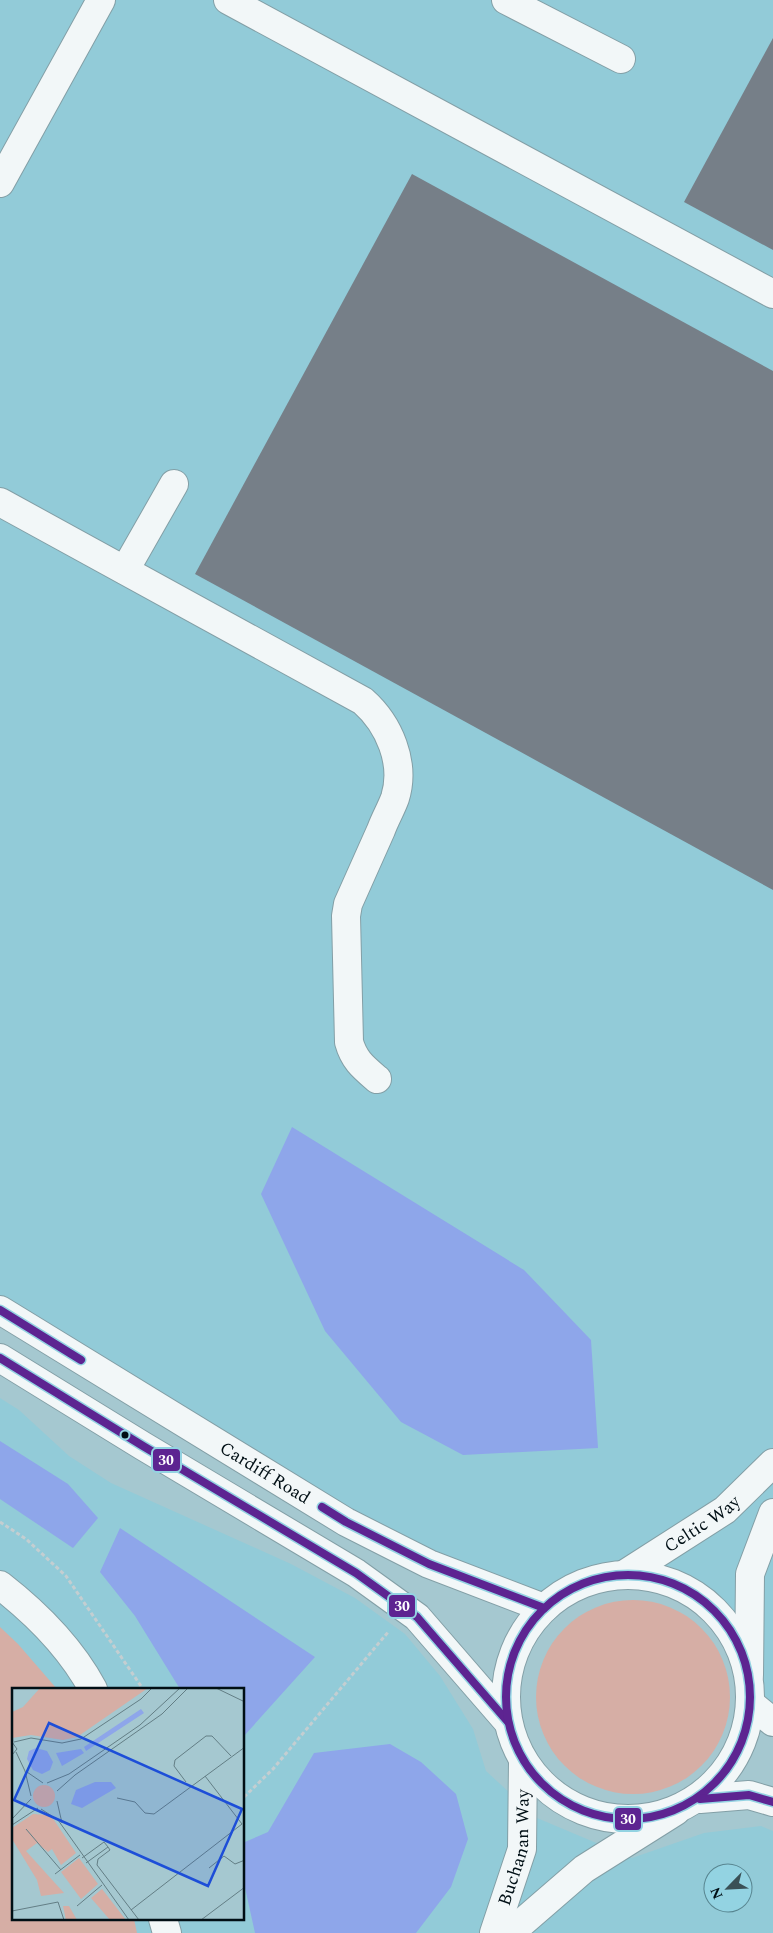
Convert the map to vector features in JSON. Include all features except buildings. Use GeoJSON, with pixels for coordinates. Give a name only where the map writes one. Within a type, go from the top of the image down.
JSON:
{"type":"FeatureCollection","features":[{"type":"Feature","properties":{"kind":"main road"},"geometry":{"type":"LineString","coordinates":[[0,183],[101,0]]}},
{"type":"Feature","properties":{"kind":"main road"},"geometry":{"type":"LineString","coordinates":[[228,0],[773,294]]}},
{"type":"Feature","properties":{"kind":"main road"},"geometry":{"type":"LineString","coordinates":[[506,0],[621,59]]}},
{"type":"Feature","properties":{"kind":"main road"},"geometry":{"type":"LineString","coordinates":[[125,570],[174,484]]}},
{"type":"Feature","properties":{"kind":"main road"},"geometry":{"type":"LineString","coordinates":[[0,502],[364,701],[375,711],[390,734],[397,766],[395,797],[348,904],[346,916],[349,1042],[352,1054],[358,1064],[377,1079]]}},
{"type":"Feature","properties":{"kind":"main road","name":"Cardiff Road"},"geometry":{"type":"LineString","coordinates":[[0,1310],[346,1522],[429,1564],[544,1608]]}},
{"type":"Feature","properties":{"kind":"main road"},"geometry":{"type":"LineString","coordinates":[[0,1358],[356,1573],[417,1617],[508,1722]]}},
{"type":"Feature","properties":{"kind":"main road","name":"Celtic Way"},"geometry":{"type":"LineString","coordinates":[[625,1574],[725,1510],[773,1463]]}},
{"type":"Feature","properties":{"kind":"main road"},"geometry":{"type":"LineString","coordinates":[[688,1805],[732,1766],[752,1705],[750,1675],[750,1574],[773,1513]]}},
{"type":"Feature","properties":{"kind":"main road"},"geometry":{"type":"LineString","coordinates":[[750,1675],[740,1644],[722,1616],[683,1587],[625,1574],[574,1586],[544,1608],[517,1644],[506,1683],[508,1722],[523,1761],[542,1786],[578,1810],[624,1821],[688,1805],[749,1795],[773,1802]]}},
{"type":"Feature","properties":{"kind":"main road"},"geometry":{"type":"LineString","coordinates":[[0,1585],[21,1601],[54,1635],[83,1672],[91,1688]]}},
{"type":"Feature","properties":{"kind":"main road"},"geometry":{"type":"LineString","coordinates":[[752,1705],[773,1722]]}},
{"type":"Feature","properties":{"kind":"main road","name":"Buchanan Way"},"geometry":{"type":"LineString","coordinates":[[494,1933],[522,1849],[523,1761]]}},
{"type":"Feature","properties":{"kind":"main road","name":"Buchanan Way"},"geometry":{"type":"LineString","coordinates":[[510,1933],[584,1869],[688,1805]]}},
{"type":"Feature","properties":{"kind":"main road"},"geometry":{"type":"LineString","coordinates":[[163,1920],[166,1933]]}},
{"type":"Feature","properties":{"kind":"path"},"geometry":{"type":"LineString","coordinates":[[0,1522],[26,1539],[66,1576],[142,1688]]}},
{"type":"Feature","properties":{"kind":"path"},"geometry":{"type":"LineString","coordinates":[[245,1796],[274,1769],[407,1610]]}},
{"type":"Feature","properties":{"kind":"shaded area"},"geometry":{"type":"Polygon","coordinates":[[[0,0],[773,0],[773,1722],[752,1705],[749,1675],[740,1644],[722,1617],[683,1587],[625,1574],[574,1586],[544,1608],[429,1564],[0,1310],[0,0]]]}},
{"type":"Feature","properties":{"kind":"shaded area"},"geometry":{"type":"Polygon","coordinates":[[[0,1398],[19,1410],[69,1456],[111,1483],[291,1564],[355,1598],[405,1634],[440,1676],[473,1729],[486,1771],[537,1818],[632,1858],[704,1833],[761,1826],[773,1831],[773,1933],[0,1933],[0,1398]]]}},
{"type":"Feature","properties":{"kind":"shaded area"},"geometry":{"type":"Polygon","coordinates":[[[623,1600],[643,1600],[679,1611],[702,1628],[714,1643],[723,1660],[730,1687],[730,1707],[723,1734],[714,1751],[702,1766],[687,1778],[670,1787],[643,1794],[623,1794],[587,1783],[571,1772],[558,1759],[547,1743],[540,1725],[536,1707],[536,1687],[547,1651],[558,1635],[571,1622],[587,1611],[605,1604],[623,1600]]]}},
{"type":"Feature","properties":{"kind":"shaded area"},"geometry":{"type":"Polygon","coordinates":[[[0,1627],[18,1644],[56,1688],[12,1688],[12,1920],[134,1920],[137,1933],[0,1933],[0,1627]]]}},
{"type":"Feature","properties":{"kind":"water"},"geometry":{"type":"Polygon","coordinates":[[[292,1127],[524,1270],[591,1340],[598,1448],[463,1455],[401,1422],[325,1331],[261,1194],[292,1127]]]}},
{"type":"Feature","properties":{"kind":"water"},"geometry":{"type":"Polygon","coordinates":[[[0,1441],[68,1484],[98,1518],[73,1548],[0,1499],[0,1441]]]}},
{"type":"Feature","properties":{"kind":"water"},"geometry":{"type":"Polygon","coordinates":[[[120,1528],[315,1657],[245,1735],[245,1688],[179,1688],[135,1616],[100,1572],[120,1528]]]}},
{"type":"Feature","properties":{"kind":"water"},"geometry":{"type":"Polygon","coordinates":[[[390,1744],[421,1762],[456,1794],[468,1839],[451,1887],[416,1933],[255,1933],[245,1888],[245,1842],[268,1832],[314,1753],[390,1744]]]}},
{"type":"Feature","properties":{"kind":"transit line","name":"30"},"geometry":{"type":"LineString","coordinates":[[0,1310],[81,1360]]}},
{"type":"Feature","properties":{"kind":"transit line","name":"30"},"geometry":{"type":"LineString","coordinates":[[0,1358],[356,1573],[417,1617],[508,1722]]}},
{"type":"Feature","properties":{"kind":"transit line","name":"30"},"geometry":{"type":"LineString","coordinates":[[322,1507],[346,1522],[429,1564],[544,1608]]}},
{"type":"Feature","properties":{"kind":"transit line","name":"30"},"geometry":{"type":"LineString","coordinates":[[628,1575],[652,1577],[675,1584],[696,1596],[714,1611],[729,1629],[741,1650],[748,1673],[750,1697],[748,1721],[741,1744],[729,1765],[714,1783],[696,1798],[675,1810],[652,1817],[628,1819],[604,1817],[581,1810],[560,1798],[542,1783],[527,1765],[515,1744],[508,1721],[506,1697],[508,1673],[515,1650],[527,1629],[542,1611],[560,1596],[581,1584],[604,1577],[628,1575]]}},
{"type":"Feature","properties":{"kind":"transit line","name":"30"},"geometry":{"type":"LineString","coordinates":[[700,1799],[749,1795],[773,1802]]}}]}
